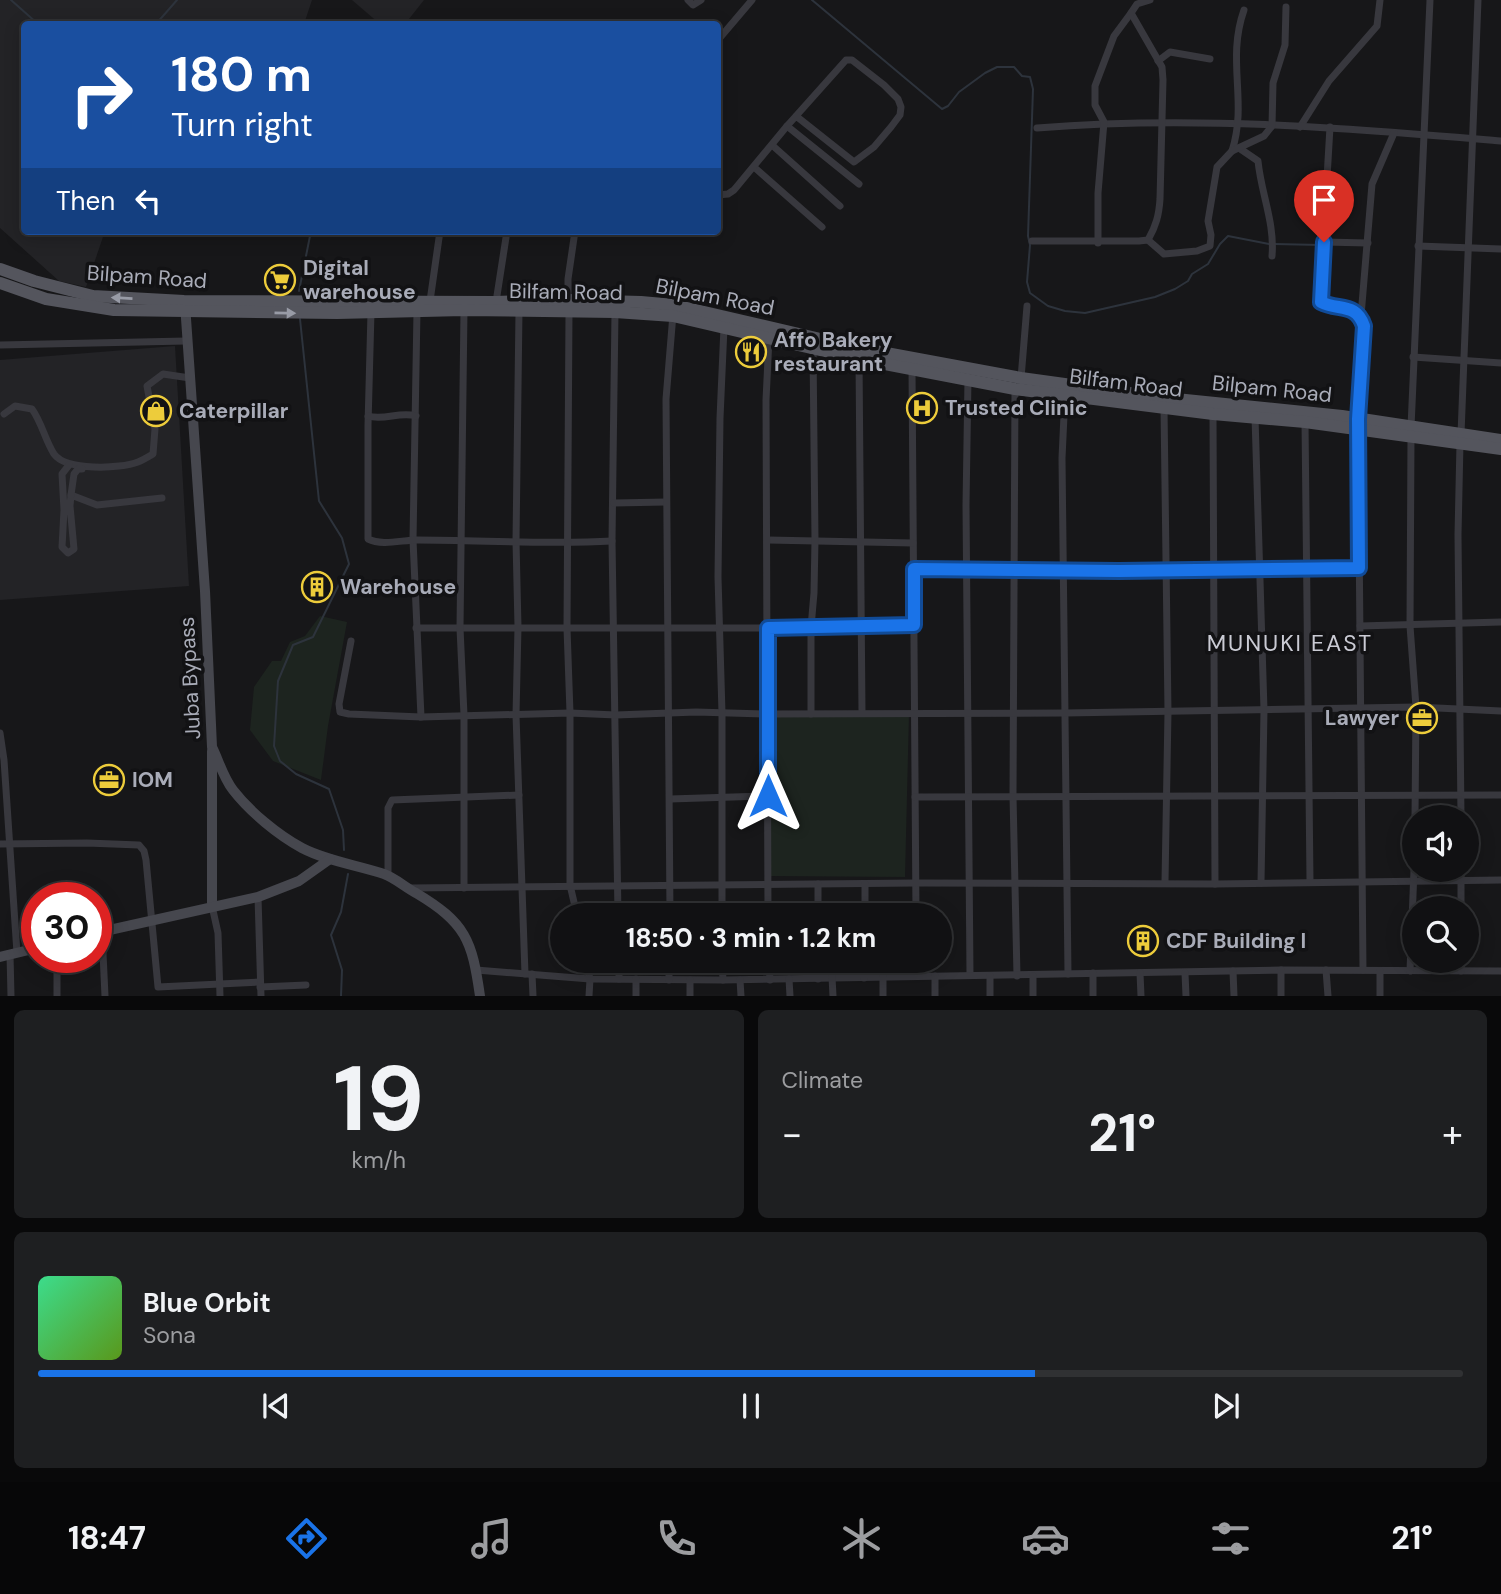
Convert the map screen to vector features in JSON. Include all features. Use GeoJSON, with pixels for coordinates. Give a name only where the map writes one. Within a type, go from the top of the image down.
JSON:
{"type":"FeatureCollection","features":[{"type":"Feature","properties":{"kind":"main road","name":"Bilpam Road"},"geometry":{"type":"LineString","coordinates":[[0,269],[93,296],[184,301],[430,301],[569,306],[641,302],[1018,383],[1066,390],[1166,398],[1460,438],[1501,440]]}},
{"type":"Feature","properties":{"kind":"main road","name":"Bilfam Road"},"geometry":{"type":"LineString","coordinates":[[0,283],[46,299],[114,310],[519,311],[569,306],[615,312],[673,311],[724,327],[859,359],[968,379],[1018,383]]}},
{"type":"Feature","properties":{"kind":"main road","name":"Juba Bypass"},"geometry":{"type":"LineString","coordinates":[[184,301],[205,591],[212,747],[233,790],[246,804],[301,847],[330,859],[388,876],[427,900],[462,929],[474,954],[480,996]]}},
{"type":"Feature","properties":{"kind":"main road","name":"Bilfam Road"},"geometry":{"type":"LineString","coordinates":[[1066,390],[1213,414],[1358,424]]}},
{"type":"Feature","properties":{"kind":"main road"},"geometry":{"type":"LineString","coordinates":[[1460,438],[1501,449]]}},
{"type":"Feature","properties":{"kind":"main road"},"geometry":{"type":"LineString","coordinates":[[212,747],[212,905]]}},
{"type":"Feature","properties":{"kind":"main road"},"geometry":{"type":"LineString","coordinates":[[112,929],[258,897],[299,881],[330,859]]}},
{"type":"Feature","properties":{"kind":"street"},"geometry":{"type":"LineString","coordinates":[[688,0],[693,5],[701,0]]}},
{"type":"Feature","properties":{"kind":"street"},"geometry":{"type":"LineString","coordinates":[[721,36],[752,0]]}},
{"type":"Feature","properties":{"kind":"street"},"geometry":{"type":"LineString","coordinates":[[1098,243],[1098,193],[1104,122],[1095,105],[1095,86],[1114,36],[1137,4],[1150,0]]}},
{"type":"Feature","properties":{"kind":"street"},"geometry":{"type":"LineString","coordinates":[[1300,127],[1329,81],[1377,26],[1380,0]]}},
{"type":"Feature","properties":{"kind":"street"},"geometry":{"type":"LineString","coordinates":[[1415,805],[1416,707],[1410,626],[1411,431],[1430,0]]}},
{"type":"Feature","properties":{"kind":"street"},"geometry":{"type":"LineString","coordinates":[[1461,805],[1458,624],[1460,438],[1478,0]]}},
{"type":"Feature","properties":{"kind":"street"},"geometry":{"type":"LineString","coordinates":[[1032,242],[1098,243],[1148,240],[1164,254],[1210,247],[1208,221],[1215,175],[1222,160],[1236,149],[1264,136],[1272,126],[1273,83],[1285,45],[1286,7]]}},
{"type":"Feature","properties":{"kind":"street"},"geometry":{"type":"LineString","coordinates":[[1236,149],[1239,122],[1235,52],[1236,37],[1244,10]]}},
{"type":"Feature","properties":{"kind":"street"},"geometry":{"type":"LineString","coordinates":[[1131,13],[1158,61],[1163,80],[1160,212],[1148,240]]}},
{"type":"Feature","properties":{"kind":"street"},"geometry":{"type":"LineString","coordinates":[[1158,61],[1170,52],[1210,59]]}},
{"type":"Feature","properties":{"kind":"street"},"geometry":{"type":"LineString","coordinates":[[721,195],[734,190],[796,116],[846,60],[849,59],[884,85],[898,99],[901,107],[900,115],[874,147],[854,162],[796,116]]}},
{"type":"Feature","properties":{"kind":"street"},"geometry":{"type":"LineString","coordinates":[[1038,128],[1104,122],[1239,122],[1501,141]]}},
{"type":"Feature","properties":{"kind":"street"},"geometry":{"type":"LineString","coordinates":[[788,126],[859,184]]}},
{"type":"Feature","properties":{"kind":"street"},"geometry":{"type":"LineString","coordinates":[[1330,127],[1321,302],[1342,306],[1361,316]]}},
{"type":"Feature","properties":{"kind":"street"},"geometry":{"type":"LineString","coordinates":[[1363,970],[1358,424],[1364,326],[1361,316],[1372,184],[1394,133]]}},
{"type":"Feature","properties":{"kind":"street"},"geometry":{"type":"LineString","coordinates":[[772,145],[840,206]]}},
{"type":"Feature","properties":{"kind":"street"},"geometry":{"type":"LineString","coordinates":[[1236,149],[1258,161],[1262,192],[1273,234],[1272,256]]}},
{"type":"Feature","properties":{"kind":"street"},"geometry":{"type":"LineString","coordinates":[[754,167],[822,227]]}},
{"type":"Feature","properties":{"kind":"street"},"geometry":{"type":"LineString","coordinates":[[430,301],[439,235]]}},
{"type":"Feature","properties":{"kind":"street"},"geometry":{"type":"LineString","coordinates":[[496,302],[506,235]]}},
{"type":"Feature","properties":{"kind":"street"},"geometry":{"type":"LineString","coordinates":[[574,235],[568,279],[567,543],[570,886],[574,903]]}},
{"type":"Feature","properties":{"kind":"street"},"geometry":{"type":"LineString","coordinates":[[1324,242],[1368,243]]}},
{"type":"Feature","properties":{"kind":"street"},"geometry":{"type":"LineString","coordinates":[[1418,246],[1501,249]]}},
{"type":"Feature","properties":{"kind":"street"},"geometry":{"type":"LineString","coordinates":[[1017,976],[1013,796],[1013,569],[1018,383],[1027,306]]}},
{"type":"Feature","properties":{"kind":"street"},"geometry":{"type":"LineString","coordinates":[[464,310],[460,628],[464,715],[464,888]]}},
{"type":"Feature","properties":{"kind":"street"},"geometry":{"type":"LineString","coordinates":[[417,311],[413,540],[421,717]]}},
{"type":"Feature","properties":{"kind":"street"},"geometry":{"type":"LineString","coordinates":[[519,311],[516,715],[522,885],[533,996]]}},
{"type":"Feature","properties":{"kind":"street"},"geometry":{"type":"LineString","coordinates":[[670,903],[666,399],[673,311]]}},
{"type":"Feature","properties":{"kind":"street"},"geometry":{"type":"LineString","coordinates":[[371,312],[368,539],[377,542],[612,541]]}},
{"type":"Feature","properties":{"kind":"street"},"geometry":{"type":"LineString","coordinates":[[615,312],[612,541],[618,903]]}},
{"type":"Feature","properties":{"kind":"street"},"geometry":{"type":"LineString","coordinates":[[722,903],[722,713],[718,627],[720,418],[724,327]]}},
{"type":"Feature","properties":{"kind":"street"},"geometry":{"type":"LineString","coordinates":[[768,903],[766,400],[769,338]]}},
{"type":"Feature","properties":{"kind":"street"},"geometry":{"type":"LineString","coordinates":[[0,345],[186,341]]}},
{"type":"Feature","properties":{"kind":"street"},"geometry":{"type":"LineString","coordinates":[[811,714],[815,540],[813,347]]}},
{"type":"Feature","properties":{"kind":"street"},"geometry":{"type":"LineString","coordinates":[[1413,357],[1501,363]]}},
{"type":"Feature","properties":{"kind":"street"},"geometry":{"type":"LineString","coordinates":[[859,359],[862,713]]}},
{"type":"Feature","properties":{"kind":"street"},"geometry":{"type":"LineString","coordinates":[[912,369],[916,903]]}},
{"type":"Feature","properties":{"kind":"street"},"geometry":{"type":"LineString","coordinates":[[69,465],[62,474],[62,547],[68,554],[74,549],[70,506],[74,474],[78,469],[136,463],[153,454],[155,429],[147,386],[163,374],[190,379]]}},
{"type":"Feature","properties":{"kind":"street"},"geometry":{"type":"LineString","coordinates":[[968,379],[970,975]]}},
{"type":"Feature","properties":{"kind":"street"},"geometry":{"type":"LineString","coordinates":[[1066,390],[1062,458],[1069,974]]}},
{"type":"Feature","properties":{"kind":"street"},"geometry":{"type":"LineString","coordinates":[[4,414],[15,406],[32,410],[41,421],[55,456],[69,465],[93,467]]}},
{"type":"Feature","properties":{"kind":"street"},"geometry":{"type":"LineString","coordinates":[[1164,408],[1168,712],[1165,883]]}},
{"type":"Feature","properties":{"kind":"street"},"geometry":{"type":"LineString","coordinates":[[1213,414],[1215,884]]}},
{"type":"Feature","properties":{"kind":"street"},"geometry":{"type":"LineString","coordinates":[[368,416],[416,416]]}},
{"type":"Feature","properties":{"kind":"street"},"geometry":{"type":"LineString","coordinates":[[1255,418],[1264,710],[1261,883]]}},
{"type":"Feature","properties":{"kind":"street"},"geometry":{"type":"LineString","coordinates":[[1305,422],[1310,881]]}},
{"type":"Feature","properties":{"kind":"street"},"geometry":{"type":"LineString","coordinates":[[71,495],[97,505],[162,498]]}},
{"type":"Feature","properties":{"kind":"street"},"geometry":{"type":"LineString","coordinates":[[614,503],[666,502]]}},
{"type":"Feature","properties":{"kind":"street"},"geometry":{"type":"LineString","coordinates":[[768,540],[913,543]]}},
{"type":"Feature","properties":{"kind":"street"},"geometry":{"type":"LineString","coordinates":[[914,569],[1359,568]]}},
{"type":"Feature","properties":{"kind":"street"},"geometry":{"type":"LineString","coordinates":[[1360,626],[1501,622]]}},
{"type":"Feature","properties":{"kind":"street"},"geometry":{"type":"LineString","coordinates":[[416,628],[768,628],[914,625]]}},
{"type":"Feature","properties":{"kind":"street"},"geometry":{"type":"LineString","coordinates":[[351,641],[339,704],[340,712],[421,717],[570,713],[1168,712],[1416,707],[1501,711]]}},
{"type":"Feature","properties":{"kind":"street"},"geometry":{"type":"LineString","coordinates":[[0,733],[9,845],[11,996]]}},
{"type":"Feature","properties":{"kind":"street"},"geometry":{"type":"LineString","coordinates":[[388,876],[388,808],[391,801],[398,798],[519,795]]}},
{"type":"Feature","properties":{"kind":"street"},"geometry":{"type":"LineString","coordinates":[[915,797],[1501,795]]}},
{"type":"Feature","properties":{"kind":"street"},"geometry":{"type":"LineString","coordinates":[[670,799],[768,796]]}},
{"type":"Feature","properties":{"kind":"street"},"geometry":{"type":"LineString","coordinates":[[0,844],[139,845],[144,850],[158,987],[219,984],[306,985]]}},
{"type":"Feature","properties":{"kind":"street"},"geometry":{"type":"LineString","coordinates":[[407,888],[1067,882],[1215,884],[1402,880]]}},
{"type":"Feature","properties":{"kind":"street"},"geometry":{"type":"LineString","coordinates":[[1479,881],[1501,880]]}},
{"type":"Feature","properties":{"kind":"street"},"geometry":{"type":"LineString","coordinates":[[818,884],[818,903]]}},
{"type":"Feature","properties":{"kind":"street"},"geometry":{"type":"LineString","coordinates":[[865,884],[865,903]]}},
{"type":"Feature","properties":{"kind":"street"},"geometry":{"type":"LineString","coordinates":[[258,897],[261,996]]}},
{"type":"Feature","properties":{"kind":"street"},"geometry":{"type":"LineString","coordinates":[[212,905],[218,933],[220,996]]}},
{"type":"Feature","properties":{"kind":"street"},"geometry":{"type":"LineString","coordinates":[[476,970],[590,979],[668,980],[1281,970],[1402,971]]}},
{"type":"Feature","properties":{"kind":"street"},"geometry":{"type":"LineString","coordinates":[[1281,970],[1281,996]]}},
{"type":"Feature","properties":{"kind":"street"},"geometry":{"type":"LineString","coordinates":[[1326,970],[1328,996]]}},
{"type":"Feature","properties":{"kind":"street"},"geometry":{"type":"LineString","coordinates":[[1233,971],[1234,996]]}},
{"type":"Feature","properties":{"kind":"street"},"geometry":{"type":"LineString","coordinates":[[1380,971],[1380,996]]}},
{"type":"Feature","properties":{"kind":"street"},"geometry":{"type":"LineString","coordinates":[[1479,971],[1501,971]]}},
{"type":"Feature","properties":{"kind":"street"},"geometry":{"type":"LineString","coordinates":[[57,973],[57,996]]}},
{"type":"Feature","properties":{"kind":"street"},"geometry":{"type":"LineString","coordinates":[[102,973],[104,996]]}},
{"type":"Feature","properties":{"kind":"street"},"geometry":{"type":"LineString","coordinates":[[589,973],[589,996]]}},
{"type":"Feature","properties":{"kind":"street"},"geometry":{"type":"LineString","coordinates":[[619,973],[619,979]]}},
{"type":"Feature","properties":{"kind":"street"},"geometry":{"type":"LineString","coordinates":[[668,973],[668,980]]}},
{"type":"Feature","properties":{"kind":"street"},"geometry":{"type":"LineString","coordinates":[[723,973],[723,980]]}},
{"type":"Feature","properties":{"kind":"street"},"geometry":{"type":"LineString","coordinates":[[770,973],[770,980]]}},
{"type":"Feature","properties":{"kind":"street"},"geometry":{"type":"LineString","coordinates":[[818,973],[818,978]]}},
{"type":"Feature","properties":{"kind":"street"},"geometry":{"type":"LineString","coordinates":[[864,973],[864,978]]}},
{"type":"Feature","properties":{"kind":"street"},"geometry":{"type":"LineString","coordinates":[[1093,973],[1093,996]]}},
{"type":"Feature","properties":{"kind":"street"},"geometry":{"type":"LineString","coordinates":[[1140,973],[1141,996]]}},
{"type":"Feature","properties":{"kind":"street"},"geometry":{"type":"LineString","coordinates":[[1185,973],[1186,996]]}},
{"type":"Feature","properties":{"kind":"street"},"geometry":{"type":"LineString","coordinates":[[990,975],[990,996]]}},
{"type":"Feature","properties":{"kind":"street"},"geometry":{"type":"LineString","coordinates":[[934,976],[934,996]]}},
{"type":"Feature","properties":{"kind":"street"},"geometry":{"type":"LineString","coordinates":[[1033,976],[1033,996]]}},
{"type":"Feature","properties":{"kind":"street"},"geometry":{"type":"LineString","coordinates":[[832,977],[833,996]]}},
{"type":"Feature","properties":{"kind":"street"},"geometry":{"type":"LineString","coordinates":[[883,977],[883,996]]}},
{"type":"Feature","properties":{"kind":"street"},"geometry":{"type":"LineString","coordinates":[[636,979],[636,996]]}},
{"type":"Feature","properties":{"kind":"street"},"geometry":{"type":"LineString","coordinates":[[789,979],[790,996]]}},
{"type":"Feature","properties":{"kind":"street"},"geometry":{"type":"LineString","coordinates":[[690,980],[690,996]]}},
{"type":"Feature","properties":{"kind":"street"},"geometry":{"type":"LineString","coordinates":[[740,980],[741,996]]}},
{"type":"Feature","properties":{"kind":"shaded area"},"geometry":{"type":"Polygon","coordinates":[[[0,0],[312,0],[305,21],[21,21],[21,235],[104,235],[86,287],[59,281],[0,228],[0,0]]]}},
{"type":"Feature","properties":{"kind":"shaded area"},"geometry":{"type":"Polygon","coordinates":[[[352,0],[424,0],[407,21],[376,21],[352,0]]]}},
{"type":"Feature","properties":{"kind":"shaded area"},"geometry":{"type":"Polygon","coordinates":[[[175,346],[189,586],[0,600],[0,360],[175,346]]]}},
{"type":"Feature","properties":{"kind":"shaded area"},"geometry":{"type":"Polygon","coordinates":[[[320,616],[347,622],[321,780],[273,761],[250,730],[254,687],[272,661],[281,661],[290,642],[305,636],[320,616]]]}},
{"type":"Feature","properties":{"kind":"shaded area"},"geometry":{"type":"Polygon","coordinates":[[[771,714],[909,714],[905,877],[771,876],[771,714]]]}},
{"type":"Feature","properties":{"kind":"waterway"},"geometry":{"type":"LineString","coordinates":[[11,0],[35,21]]}},
{"type":"Feature","properties":{"kind":"waterway"},"geometry":{"type":"LineString","coordinates":[[159,21],[177,0]]}},
{"type":"Feature","properties":{"kind":"waterway"},"geometry":{"type":"LineString","coordinates":[[812,0],[942,109],[948,106],[959,92],[997,67],[1014,67],[1022,76],[1030,77],[1033,89],[1027,282],[1030,293],[1048,306],[1085,313],[1155,297],[1188,281],[1192,274],[1208,264],[1228,236],[1269,244]]}},
{"type":"Feature","properties":{"kind":"waterway"},"geometry":{"type":"LineString","coordinates":[[299,291],[310,235]]}},
{"type":"Feature","properties":{"kind":"waterway"},"geometry":{"type":"LineString","coordinates":[[1274,244],[1321,245]]}},
{"type":"Feature","properties":{"kind":"waterway"},"geometry":{"type":"LineString","coordinates":[[300,319],[319,501],[342,538],[349,564],[313,637],[293,645],[278,681],[274,746],[280,761],[296,774],[329,789],[343,830],[344,850]]}},
{"type":"Feature","properties":{"kind":"waterway"},"geometry":{"type":"LineString","coordinates":[[341,996],[342,970],[331,935],[341,912],[348,874]]}},
{"type":"Feature","properties":{"kind":"place","name":"Digital warehouse"},"geometry":{"type":"Point","coordinates":[280,280]}},
{"type":"Feature","properties":{"kind":"place","name":"Affo Bakery restaurant"},"geometry":{"type":"Point","coordinates":[751,352]}},
{"type":"Feature","properties":{"kind":"place","name":"Trusted Clinic"},"geometry":{"type":"Point","coordinates":[922,408]}},
{"type":"Feature","properties":{"kind":"place","name":"Caterpillar"},"geometry":{"type":"Point","coordinates":[156,411]}},
{"type":"Feature","properties":{"kind":"place","name":"Warehouse"},"geometry":{"type":"Point","coordinates":[317,587]}},
{"type":"Feature","properties":{"kind":"place","name":"Lawyer"},"geometry":{"type":"Point","coordinates":[1422,718]}},
{"type":"Feature","properties":{"kind":"place","name":"IOM"},"geometry":{"type":"Point","coordinates":[109,780]}},
{"type":"Feature","properties":{"kind":"place","name":"CDF Building I"},"geometry":{"type":"Point","coordinates":[1143,941]}},
{"type":"Feature","properties":{"kind":"district","name":"MUNUKI EAST"},"geometry":{"type":"Point","coordinates":[1290,643]}},
{"type":"Feature","properties":{"kind":"route"},"geometry":{"type":"LineString","coordinates":[[768,796],[768,628],[914,625],[914,569],[1119,571],[1359,568],[1358,419],[1364,326],[1361,316],[1342,306],[1321,302],[1324,242]]}}]}
